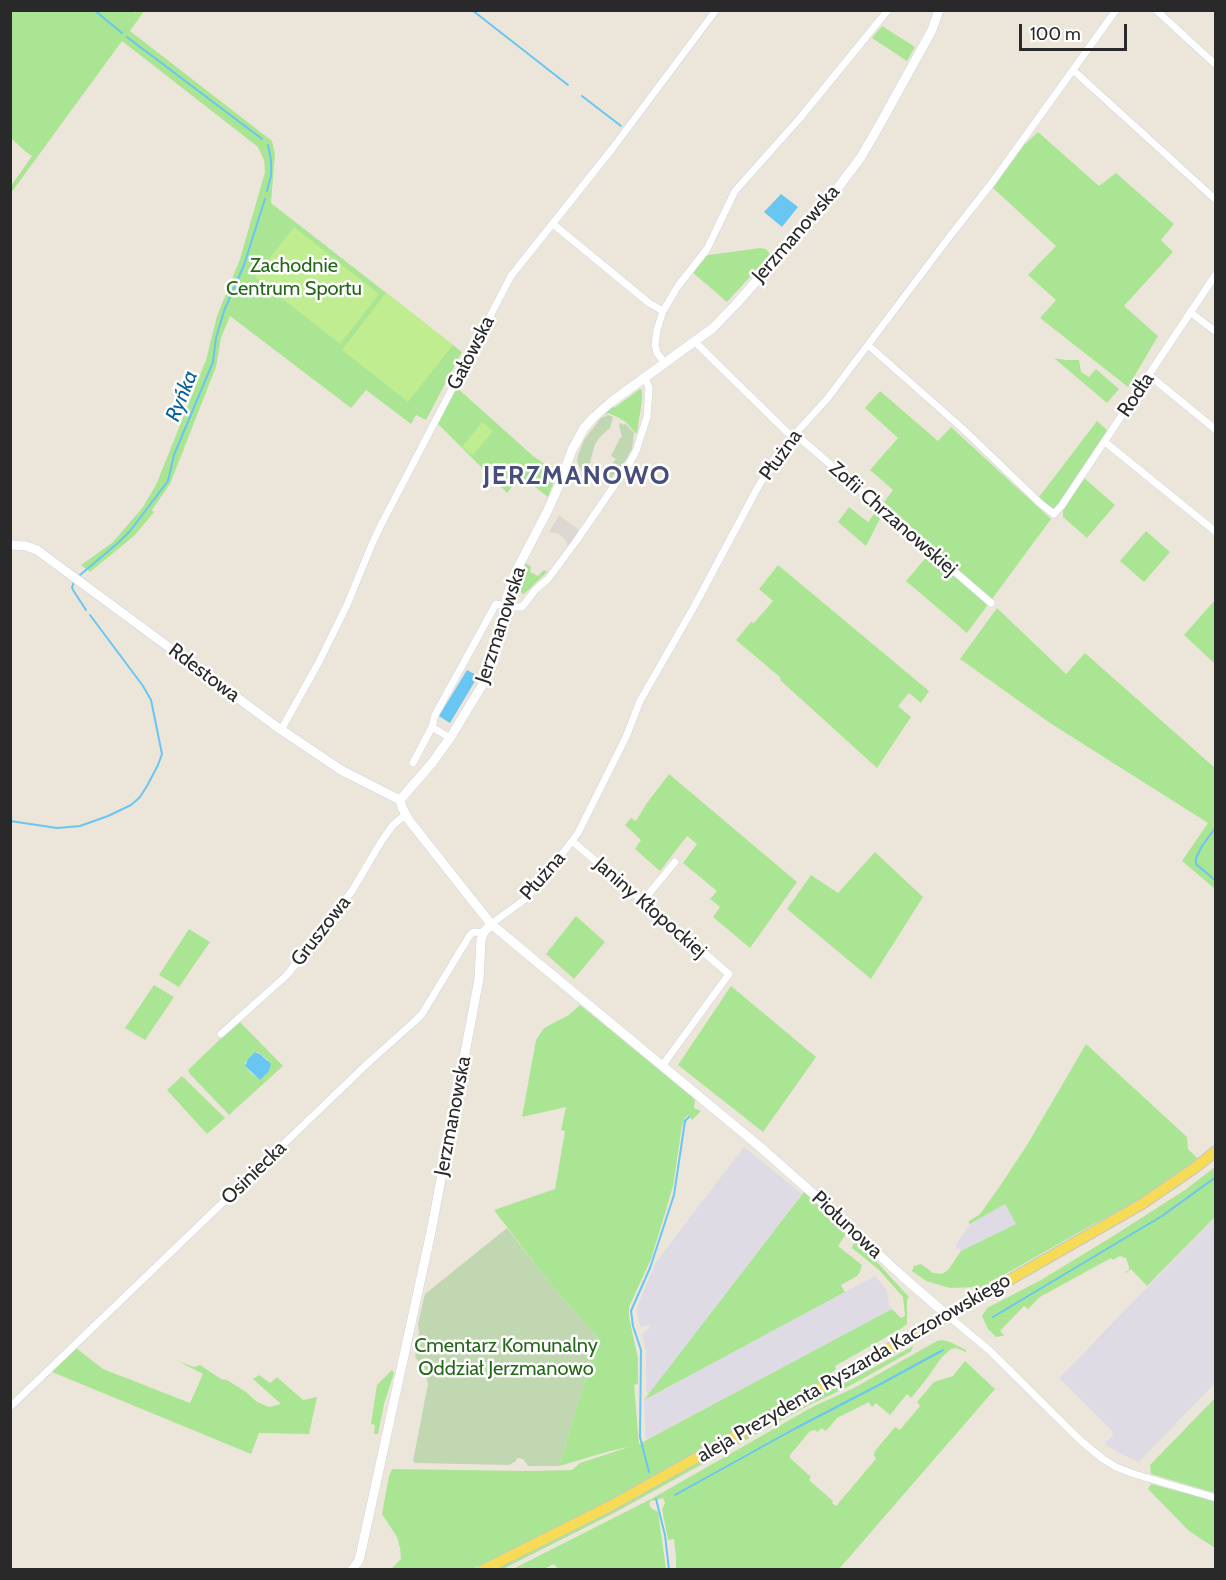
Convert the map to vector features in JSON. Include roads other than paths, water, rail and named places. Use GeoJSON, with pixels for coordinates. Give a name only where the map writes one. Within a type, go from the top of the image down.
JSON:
{"type":"FeatureCollection","features":[{"type":"Feature","properties":{"kind":"main road","name":"aleja Prezydenta Ryszarda Kaczorowskiego"},"geometry":{"type":"LineString","coordinates":[[483,1569],[614,1504],[821,1388],[1142,1204],[1215,1151]]}},
{"type":"Feature","properties":{"kind":"street","name":"Gałowska"},"geometry":{"type":"LineString","coordinates":[[281,730],[319,662],[372,544],[511,276],[635,119],[716,10]]}},
{"type":"Feature","properties":{"kind":"street"},"geometry":{"type":"LineString","coordinates":[[665,363],[657,353],[655,345],[663,311],[678,286],[707,249],[735,191],[800,118],[888,10]]}},
{"type":"Feature","properties":{"kind":"street","name":"Jerzmanowska"},"geometry":{"type":"LineString","coordinates":[[400,800],[450,738],[475,699],[492,665],[515,573],[548,510],[578,438],[600,411],[713,328],[840,185],[861,157],[932,30],[939,10]]}},
{"type":"Feature","properties":{"kind":"street","name":"Płużna"},"geometry":{"type":"LineString","coordinates":[[491,924],[524,900],[540,883],[583,824],[626,737],[640,701],[770,467],[827,399],[991,184],[1116,10]]}},
{"type":"Feature","properties":{"kind":"street"},"geometry":{"type":"LineString","coordinates":[[1156,10],[1215,65]]}},
{"type":"Feature","properties":{"kind":"street"},"geometry":{"type":"LineString","coordinates":[[1073,70],[1215,200]]}},
{"type":"Feature","properties":{"kind":"street"},"geometry":{"type":"LineString","coordinates":[[554,224],[649,303],[663,311]]}},
{"type":"Feature","properties":{"kind":"street","name":"Rodła"},"geometry":{"type":"LineString","coordinates":[[868,345],[1054,514],[1215,274]]}},
{"type":"Feature","properties":{"kind":"street"},"geometry":{"type":"LineString","coordinates":[[1191,312],[1215,333]]}},
{"type":"Feature","properties":{"kind":"street","name":"Zofii Chrzanowskiej"},"geometry":{"type":"LineString","coordinates":[[695,342],[794,436],[991,603]]}},
{"type":"Feature","properties":{"kind":"street"},"geometry":{"type":"LineString","coordinates":[[1149,375],[1215,430]]}},
{"type":"Feature","properties":{"kind":"street"},"geometry":{"type":"LineString","coordinates":[[413,763],[432,727],[435,715],[496,604],[522,607],[548,579],[595,517],[629,464],[636,451],[646,417],[649,388],[645,377]]}},
{"type":"Feature","properties":{"kind":"street"},"geometry":{"type":"LineString","coordinates":[[1104,442],[1215,532]]}},
{"type":"Feature","properties":{"kind":"street","name":"Rdestowa"},"geometry":{"type":"LineString","coordinates":[[10,545],[26,546],[36,550],[281,730],[341,770],[400,800]]}},
{"type":"Feature","properties":{"kind":"street"},"geometry":{"type":"LineString","coordinates":[[432,727],[450,738]]}},
{"type":"Feature","properties":{"kind":"street"},"geometry":{"type":"LineString","coordinates":[[400,800],[405,816],[491,924],[483,933]]}},
{"type":"Feature","properties":{"kind":"street","name":"Gruszowa"},"geometry":{"type":"LineString","coordinates":[[222,1034],[287,975],[352,891],[393,825],[405,816]]}},
{"type":"Feature","properties":{"kind":"street","name":"Janiny Kłopockiej"},"geometry":{"type":"LineString","coordinates":[[572,841],[729,974],[662,1066]]}},
{"type":"Feature","properties":{"kind":"street"},"geometry":{"type":"LineString","coordinates":[[642,902],[675,862]]}},
{"type":"Feature","properties":{"kind":"street","name":"Piołunowa"},"geometry":{"type":"LineString","coordinates":[[491,924],[810,1191],[902,1276],[989,1350],[1073,1434],[1103,1459],[1134,1474],[1215,1498]]}},
{"type":"Feature","properties":{"kind":"street","name":"Osiniecka"},"geometry":{"type":"LineString","coordinates":[[10,1407],[368,1063],[422,1014],[470,935],[474,932],[483,933]]}},
{"type":"Feature","properties":{"kind":"street","name":"Jerzmanowska"},"geometry":{"type":"LineString","coordinates":[[352,1569],[359,1560],[361,1552],[429,1240],[479,979],[483,933]]}},
{"type":"Feature","properties":{"kind":"water"},"geometry":{"type":"Polygon","coordinates":[[[781,194],[798,207],[782,227],[764,212],[781,194]]]}},
{"type":"Feature","properties":{"kind":"water"},"geometry":{"type":"Polygon","coordinates":[[[467,670],[478,676],[450,723],[439,716],[467,670]]]}},
{"type":"Feature","properties":{"kind":"water"},"geometry":{"type":"Polygon","coordinates":[[[255,1052],[271,1064],[269,1071],[260,1080],[245,1066],[255,1052]]]}},
{"type":"Feature","properties":{"kind":"waterway","name":"Ryńka"},"geometry":{"type":"LineString","coordinates":[[94,10],[122,33]]}},
{"type":"Feature","properties":{"kind":"waterway"},"geometry":{"type":"LineString","coordinates":[[472,10],[568,85]]}},
{"type":"Feature","properties":{"kind":"waterway","name":"Ryńka"},"geometry":{"type":"LineString","coordinates":[[127,37],[262,139]]}},
{"type":"Feature","properties":{"kind":"waterway"},"geometry":{"type":"LineString","coordinates":[[582,96],[621,126]]}},
{"type":"Feature","properties":{"kind":"waterway","name":"Ryńka"},"geometry":{"type":"LineString","coordinates":[[267,191],[271,176],[268,145]]}},
{"type":"Feature","properties":{"kind":"waterway","name":"Ryńka"},"geometry":{"type":"LineString","coordinates":[[80,575],[130,531],[168,481],[174,455],[213,362],[216,338],[224,311],[244,265],[265,199]]}},
{"type":"Feature","properties":{"kind":"waterway","name":"Ryńka"},"geometry":{"type":"LineString","coordinates":[[74,582],[73,590],[86,610]]}},
{"type":"Feature","properties":{"kind":"waterway","name":"Ryńka"},"geometry":{"type":"LineString","coordinates":[[10,821],[57,828],[80,826],[108,816],[131,805],[140,797],[158,765],[162,754],[151,700],[90,615]]}},
{"type":"Feature","properties":{"kind":"waterway"},"geometry":{"type":"LineString","coordinates":[[1216,827],[1196,858],[1196,864],[1216,881]]}},
{"type":"Feature","properties":{"kind":"waterway"},"geometry":{"type":"LineString","coordinates":[[649,1472],[640,1437],[641,1350],[631,1311],[650,1268],[674,1195],[685,1121],[689,1117]]}},
{"type":"Feature","properties":{"kind":"waterway"},"geometry":{"type":"LineString","coordinates":[[993,1317],[1162,1216],[1216,1177]]}},
{"type":"Feature","properties":{"kind":"waterway"},"geometry":{"type":"LineString","coordinates":[[675,1495],[943,1350]]}},
{"type":"Feature","properties":{"kind":"waterway"},"geometry":{"type":"LineString","coordinates":[[656,1499],[665,1535],[669,1570]]}},
{"type":"Feature","properties":{"kind":"district","name":"JERZMANOWO"},"geometry":{"type":"Point","coordinates":[577,476]}},
{"type":"Feature","properties":{"kind":"park label","name":"Zachodnie Centrum Sportu"},"geometry":{"type":"Point","coordinates":[294,278]}},
{"type":"Feature","properties":{"kind":"park label","name":"Cmentarz Komunalny Oddział Jerzmanowo"},"geometry":{"type":"Point","coordinates":[506,1358]}}]}
